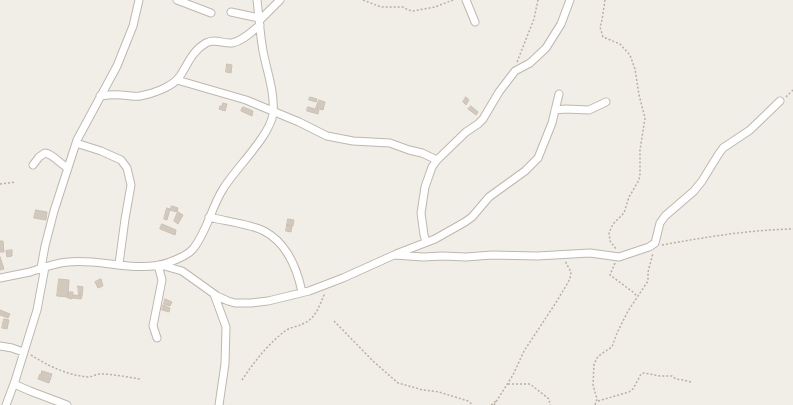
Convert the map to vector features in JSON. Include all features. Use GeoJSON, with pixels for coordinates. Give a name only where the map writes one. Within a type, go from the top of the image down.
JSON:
{"type":"FeatureCollection","features":[{"type":"Feature","properties":{"kind":"street"},"geometry":{"type":"LineString","coordinates":[[6,405],[37,310],[45,246],[76,143],[117,66],[133,26],[140,0]]}},
{"type":"Feature","properties":{"kind":"street"},"geometry":{"type":"LineString","coordinates":[[177,0],[211,12]]}},
{"type":"Feature","properties":{"kind":"street"},"geometry":{"type":"LineString","coordinates":[[0,278],[69,261],[130,266],[160,265],[171,262],[190,252],[198,242],[213,206],[223,189],[255,147],[271,120],[274,101],[263,51],[257,0]]}},
{"type":"Feature","properties":{"kind":"street"},"geometry":{"type":"LineString","coordinates":[[100,96],[140,96],[163,88],[177,80],[184,71],[191,56],[199,47],[212,40],[226,43],[233,42],[248,34],[280,0]]}},
{"type":"Feature","properties":{"kind":"street"},"geometry":{"type":"LineString","coordinates":[[466,0],[475,22]]}},
{"type":"Feature","properties":{"kind":"street"},"geometry":{"type":"LineString","coordinates":[[426,242],[422,227],[422,199],[428,177],[437,160],[466,132],[484,118],[516,70],[533,61],[546,48],[561,24],[570,0]]}},
{"type":"Feature","properties":{"kind":"street"},"geometry":{"type":"LineString","coordinates":[[231,12],[260,21]]}},
{"type":"Feature","properties":{"kind":"street"},"geometry":{"type":"LineString","coordinates":[[177,80],[246,100],[273,110],[327,136],[353,141],[390,143],[422,153],[437,160]]}},
{"type":"Feature","properties":{"kind":"street"},"geometry":{"type":"LineString","coordinates":[[160,265],[182,271],[214,294],[235,303],[268,301],[331,283],[450,231],[472,217],[489,197],[525,171],[538,158],[552,123],[559,94]]}},
{"type":"Feature","properties":{"kind":"street"},"geometry":{"type":"LineString","coordinates":[[394,255],[423,257],[471,257],[503,255],[542,256],[590,253],[606,254],[616,257],[654,246],[660,223],[665,216],[694,191],[723,148],[750,130],[780,101]]}},
{"type":"Feature","properties":{"kind":"street"},"geometry":{"type":"LineString","coordinates":[[555,110],[589,110],[606,102]]}},
{"type":"Feature","properties":{"kind":"street"},"geometry":{"type":"LineString","coordinates":[[76,143],[101,151],[121,160],[127,168],[131,185],[119,264]]}},
{"type":"Feature","properties":{"kind":"street"},"geometry":{"type":"LineString","coordinates":[[33,165],[39,157],[45,153],[52,156],[68,168]]}},
{"type":"Feature","properties":{"kind":"street"},"geometry":{"type":"LineString","coordinates":[[209,217],[263,230],[273,238],[284,248],[295,265],[302,292]]}},
{"type":"Feature","properties":{"kind":"street"},"geometry":{"type":"LineString","coordinates":[[157,338],[153,326],[162,280],[160,265]]}},
{"type":"Feature","properties":{"kind":"street"},"geometry":{"type":"LineString","coordinates":[[214,294],[226,327],[225,364],[219,405]]}},
{"type":"Feature","properties":{"kind":"street"},"geometry":{"type":"LineString","coordinates":[[0,346],[23,352]]}},
{"type":"Feature","properties":{"kind":"street"},"geometry":{"type":"LineString","coordinates":[[14,384],[67,405]]}},
{"type":"Feature","properties":{"kind":"path"},"geometry":{"type":"LineString","coordinates":[[363,0],[381,7],[403,7],[413,11],[453,0]]}},
{"type":"Feature","properties":{"kind":"path"},"geometry":{"type":"LineString","coordinates":[[511,76],[534,19],[538,0]]}},
{"type":"Feature","properties":{"kind":"path"},"geometry":{"type":"LineString","coordinates":[[605,0],[600,32],[603,37],[620,44],[630,55],[635,69],[639,95],[645,118],[640,150],[639,180],[629,197],[624,213],[613,224],[609,233],[610,241],[616,248],[615,264],[610,275],[637,296]]}},
{"type":"Feature","properties":{"kind":"path"},"geometry":{"type":"LineString","coordinates":[[780,101],[793,90]]}},
{"type":"Feature","properties":{"kind":"path"},"geometry":{"type":"LineString","coordinates":[[0,184],[15,182]]}},
{"type":"Feature","properties":{"kind":"path"},"geometry":{"type":"LineString","coordinates":[[595,405],[597,401],[593,385],[594,364],[601,354],[612,347],[620,327],[637,296],[648,281],[654,246],[734,233],[793,229]]}},
{"type":"Feature","properties":{"kind":"path"},"geometry":{"type":"LineString","coordinates":[[494,405],[513,375],[524,351],[570,279],[571,272],[568,265],[558,254]]}},
{"type":"Feature","properties":{"kind":"path"},"geometry":{"type":"LineString","coordinates":[[242,380],[254,363],[286,330],[306,323],[312,319],[331,283]]}},
{"type":"Feature","properties":{"kind":"path"},"geometry":{"type":"LineString","coordinates":[[334,321],[374,362],[398,383],[423,390],[439,392],[468,401],[473,405]]}},
{"type":"Feature","properties":{"kind":"path"},"geometry":{"type":"LineString","coordinates":[[23,352],[31,355],[48,366],[75,375],[89,377],[96,375],[107,375],[140,379]]}},
{"type":"Feature","properties":{"kind":"path"},"geometry":{"type":"LineString","coordinates":[[597,401],[629,392],[634,388],[644,373],[660,376],[672,376],[676,379],[691,382]]}},
{"type":"Feature","properties":{"kind":"path"},"geometry":{"type":"LineString","coordinates":[[508,384],[530,384],[549,399],[550,405]]}},
{"type":"Feature","properties":{"kind":"path"},"geometry":{"type":"LineString","coordinates":[[466,405],[468,401]]}},
{"type":"Feature","properties":{"kind":"path"},"geometry":{"type":"LineString","coordinates":[[491,405],[496,401]]}},
{"type":"Feature","properties":{"kind":"building"},"geometry":{"type":"Polygon","coordinates":[[[227,64],[232,65],[231,73],[226,72],[227,64]]]}},
{"type":"Feature","properties":{"kind":"building"},"geometry":{"type":"Polygon","coordinates":[[[310,97],[317,99],[316,102],[309,100],[310,97]]]}},
{"type":"Feature","properties":{"kind":"building"},"geometry":{"type":"Polygon","coordinates":[[[466,97],[469,100],[466,105],[463,102],[466,97]]]}},
{"type":"Feature","properties":{"kind":"building"},"geometry":{"type":"Polygon","coordinates":[[[319,100],[325,102],[323,110],[316,108],[319,100]]]}},
{"type":"Feature","properties":{"kind":"building"},"geometry":{"type":"Polygon","coordinates":[[[223,103],[227,104],[225,111],[219,109],[223,103]]]}},
{"type":"Feature","properties":{"kind":"building"},"geometry":{"type":"Polygon","coordinates":[[[471,106],[478,112],[476,115],[468,109],[471,106]]]}},
{"type":"Feature","properties":{"kind":"building"},"geometry":{"type":"Polygon","coordinates":[[[243,107],[253,111],[252,116],[241,111],[243,107]]]}},
{"type":"Feature","properties":{"kind":"building"},"geometry":{"type":"Polygon","coordinates":[[[308,107],[319,110],[318,114],[307,111],[308,107]]]}},
{"type":"Feature","properties":{"kind":"building"},"geometry":{"type":"Polygon","coordinates":[[[172,206],[178,208],[177,212],[170,210],[172,206]]]}},
{"type":"Feature","properties":{"kind":"building"},"geometry":{"type":"Polygon","coordinates":[[[167,208],[170,209],[167,220],[164,219],[167,208]]]}},
{"type":"Feature","properties":{"kind":"building"},"geometry":{"type":"Polygon","coordinates":[[[36,210],[47,212],[46,220],[34,218],[36,210]]]}},
{"type":"Feature","properties":{"kind":"building"},"geometry":{"type":"Polygon","coordinates":[[[178,212],[183,215],[178,224],[174,221],[178,212]]]}},
{"type":"Feature","properties":{"kind":"building"},"geometry":{"type":"Polygon","coordinates":[[[288,219],[294,220],[293,226],[287,225],[288,219]]]}},
{"type":"Feature","properties":{"kind":"building"},"geometry":{"type":"Polygon","coordinates":[[[162,224],[176,230],[175,235],[160,229],[162,224]]]}},
{"type":"Feature","properties":{"kind":"building"},"geometry":{"type":"Polygon","coordinates":[[[287,225],[292,226],[291,232],[286,231],[287,225]]]}},
{"type":"Feature","properties":{"kind":"building"},"geometry":{"type":"Polygon","coordinates":[[[0,241],[3,241],[4,252],[0,252],[0,241]]]}},
{"type":"Feature","properties":{"kind":"building"},"geometry":{"type":"Polygon","coordinates":[[[12,250],[12,256],[7,257],[6,251],[12,250]]]}},
{"type":"Feature","properties":{"kind":"building"},"geometry":{"type":"Polygon","coordinates":[[[0,257],[4,269],[0,270],[0,257]]]}},
{"type":"Feature","properties":{"kind":"building"},"geometry":{"type":"Polygon","coordinates":[[[59,279],[69,280],[68,297],[57,296],[59,279]]]}},
{"type":"Feature","properties":{"kind":"building"},"geometry":{"type":"Polygon","coordinates":[[[101,279],[103,286],[98,288],[95,282],[101,279]]]}},
{"type":"Feature","properties":{"kind":"building"},"geometry":{"type":"Polygon","coordinates":[[[78,286],[83,287],[82,296],[79,295],[78,286]]]}},
{"type":"Feature","properties":{"kind":"building"},"geometry":{"type":"Polygon","coordinates":[[[69,292],[73,292],[72,299],[68,298],[69,292]]]}},
{"type":"Feature","properties":{"kind":"building"},"geometry":{"type":"Polygon","coordinates":[[[74,295],[82,296],[81,299],[73,298],[74,295]]]}},
{"type":"Feature","properties":{"kind":"building"},"geometry":{"type":"Polygon","coordinates":[[[165,299],[172,302],[170,306],[164,304],[165,299]]]}},
{"type":"Feature","properties":{"kind":"building"},"geometry":{"type":"Polygon","coordinates":[[[163,305],[170,308],[169,312],[162,310],[163,305]]]}},
{"type":"Feature","properties":{"kind":"building"},"geometry":{"type":"Polygon","coordinates":[[[0,310],[10,314],[8,318],[0,315],[0,310]]]}},
{"type":"Feature","properties":{"kind":"building"},"geometry":{"type":"Polygon","coordinates":[[[4,319],[9,320],[7,329],[2,328],[4,319]]]}},
{"type":"Feature","properties":{"kind":"building"},"geometry":{"type":"Polygon","coordinates":[[[42,371],[52,374],[49,383],[38,379],[42,371]]]}}]}
